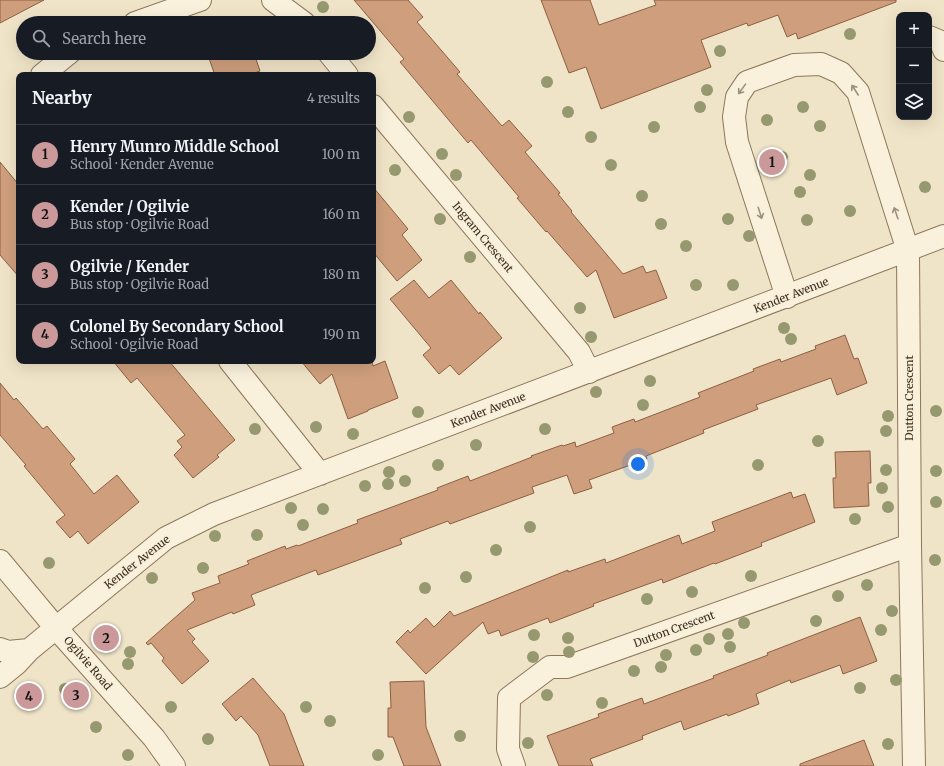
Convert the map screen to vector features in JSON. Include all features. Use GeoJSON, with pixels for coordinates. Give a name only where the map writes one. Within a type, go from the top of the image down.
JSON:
{"type":"FeatureCollection","features":[{"type":"Feature","properties":{"kind":"street"},"geometry":{"type":"LineString","coordinates":[[155,16],[200,0]]}},
{"type":"Feature","properties":{"kind":"street"},"geometry":{"type":"LineString","coordinates":[[273,0],[295,16]]}},
{"type":"Feature","properties":{"kind":"street"},"geometry":{"type":"LineString","coordinates":[[932,38],[941,42],[944,50]]}},
{"type":"Feature","properties":{"kind":"street"},"geometry":{"type":"LineString","coordinates":[[46,72],[60,60]]}},
{"type":"Feature","properties":{"kind":"street"},"geometry":{"type":"LineString","coordinates":[[335,60],[345,72]]}},
{"type":"Feature","properties":{"kind":"street","name":"Dutton Crescent"},"geometry":{"type":"LineString","coordinates":[[787,297],[737,142],[734,117],[737,97],[747,82],[794,65],[821,64],[841,73],[858,92],[908,251],[910,546],[914,766]]}},
{"type":"Feature","properties":{"kind":"street","name":"Ingram Crescent"},"geometry":{"type":"LineString","coordinates":[[376,110],[579,352],[589,372]]}},
{"type":"Feature","properties":{"kind":"street","name":"Kender Avenue"},"geometry":{"type":"LineString","coordinates":[[0,677],[16,664],[29,650],[166,538],[214,514],[908,251],[944,236]]}},
{"type":"Feature","properties":{"kind":"street"},"geometry":{"type":"LineString","coordinates":[[232,364],[320,474]]}},
{"type":"Feature","properties":{"kind":"street","name":"Dutton Crescent"},"geometry":{"type":"LineString","coordinates":[[514,766],[508,749],[509,698],[550,668],[567,668],[910,546]]}},
{"type":"Feature","properties":{"kind":"street","name":"Ogilvie Road"},"geometry":{"type":"LineString","coordinates":[[0,561],[56,628],[154,738],[174,766]]}},
{"type":"Feature","properties":{"kind":"street"},"geometry":{"type":"LineString","coordinates":[[0,649],[8,652],[29,650]]}},
{"type":"Feature","properties":{"kind":"building"},"geometry":{"type":"Polygon","coordinates":[[[0,0],[44,0],[0,23],[0,0]]]}},
{"type":"Feature","properties":{"kind":"building"},"geometry":{"type":"Polygon","coordinates":[[[354,0],[408,0],[423,17],[417,22],[460,72],[457,74],[502,126],[509,120],[532,146],[525,152],[560,193],[558,194],[572,211],[571,212],[623,274],[643,266],[646,273],[656,270],[667,298],[614,318],[596,270],[587,277],[547,231],[546,232],[471,140],[468,143],[400,62],[404,59],[376,26],[376,16],[368,16],[354,0]]]}},
{"type":"Feature","properties":{"kind":"building"},"geometry":{"type":"Polygon","coordinates":[[[541,0],[590,0],[599,25],[656,5],[654,0],[896,0],[896,2],[798,39],[796,33],[787,37],[778,15],[748,26],[747,23],[701,40],[711,67],[601,109],[586,67],[569,73],[541,0]]]}},
{"type":"Feature","properties":{"kind":"building"},"geometry":{"type":"Polygon","coordinates":[[[210,60],[256,60],[260,71],[257,72],[214,72],[210,60]]]}},
{"type":"Feature","properties":{"kind":"building"},"geometry":{"type":"Polygon","coordinates":[[[0,162],[16,181],[16,274],[0,255],[0,162]]]}},
{"type":"Feature","properties":{"kind":"building"},"geometry":{"type":"Polygon","coordinates":[[[376,191],[408,229],[402,235],[422,260],[397,281],[376,256],[376,191]]]}},
{"type":"Feature","properties":{"kind":"building"},"geometry":{"type":"Polygon","coordinates":[[[414,280],[429,298],[451,280],[479,314],[480,312],[502,338],[459,375],[450,365],[439,374],[423,355],[431,348],[390,299],[414,280]]]}},
{"type":"Feature","properties":{"kind":"building"},"geometry":{"type":"Polygon","coordinates":[[[845,335],[854,359],[858,358],[867,383],[837,395],[831,378],[756,405],[758,409],[703,430],[704,433],[646,456],[647,459],[589,480],[592,488],[574,494],[567,475],[532,487],[534,493],[450,524],[448,521],[400,539],[402,544],[318,575],[316,570],[251,595],[255,605],[233,614],[232,612],[187,630],[195,639],[192,642],[209,661],[182,684],[162,661],[164,658],[151,643],[148,645],[146,643],[195,600],[192,593],[220,583],[218,576],[249,564],[247,561],[285,546],[286,549],[297,545],[298,546],[358,523],[357,520],[438,490],[437,488],[468,476],[470,481],[562,445],[575,442],[576,447],[614,433],[612,427],[634,419],[635,422],[700,397],[698,393],[754,371],[753,369],[780,359],[781,362],[816,349],[815,346],[845,335]]]}},
{"type":"Feature","properties":{"kind":"building"},"geometry":{"type":"Polygon","coordinates":[[[385,361],[398,398],[348,419],[332,374],[320,384],[303,364],[373,364],[373,366],[385,361]]]}},
{"type":"Feature","properties":{"kind":"building"},"geometry":{"type":"Polygon","coordinates":[[[115,364],[172,364],[235,440],[217,455],[219,457],[193,478],[174,455],[182,447],[177,441],[185,435],[137,378],[131,383],[115,364]]]}},
{"type":"Feature","properties":{"kind":"building"},"geometry":{"type":"Polygon","coordinates":[[[0,383],[14,400],[16,398],[43,429],[47,426],[75,459],[70,464],[94,494],[117,475],[139,502],[88,544],[78,531],[70,538],[56,522],[65,515],[24,466],[26,465],[0,435],[0,383]]]}},
{"type":"Feature","properties":{"kind":"building"},"geometry":{"type":"Polygon","coordinates":[[[870,451],[871,483],[868,483],[869,506],[834,508],[833,478],[836,478],[835,452],[870,451]]]}},
{"type":"Feature","properties":{"kind":"building"},"geometry":{"type":"Polygon","coordinates":[[[791,492],[793,498],[805,494],[815,522],[761,543],[762,546],[715,564],[714,563],[663,583],[662,579],[593,604],[594,606],[550,623],[548,618],[501,636],[499,630],[488,634],[483,622],[426,674],[396,642],[408,630],[410,633],[426,618],[434,627],[450,611],[454,616],[568,570],[568,572],[605,559],[606,563],[679,535],[682,544],[715,531],[712,522],[791,492]]]}},
{"type":"Feature","properties":{"kind":"building"},"geometry":{"type":"Polygon","coordinates":[[[860,617],[877,661],[843,674],[840,665],[791,683],[790,680],[756,694],[759,704],[684,730],[681,721],[642,736],[643,739],[590,759],[593,766],[559,766],[547,736],[599,717],[598,714],[642,698],[644,704],[714,678],[713,676],[768,655],[767,653],[860,617]]]}},
{"type":"Feature","properties":{"kind":"building"},"geometry":{"type":"Polygon","coordinates":[[[253,678],[284,714],[304,766],[270,766],[258,735],[241,716],[236,721],[222,704],[253,678]]]}},
{"type":"Feature","properties":{"kind":"building"},"geometry":{"type":"Polygon","coordinates":[[[424,681],[426,727],[441,766],[404,766],[393,737],[388,737],[388,708],[391,708],[390,682],[424,681]]]}},
{"type":"Feature","properties":{"kind":"building"},"geometry":{"type":"Polygon","coordinates":[[[864,740],[874,766],[800,766],[800,764],[864,740]]]}},
{"type":"Feature","properties":{"kind":"place","name":"Henry Munro Middle School"},"geometry":{"type":"Point","coordinates":[772,162]}},
{"type":"Feature","properties":{"kind":"place","name":"Kender / Ogilvie"},"geometry":{"type":"Point","coordinates":[106,638]}},
{"type":"Feature","properties":{"kind":"place","name":"Ogilvie / Kender"},"geometry":{"type":"Point","coordinates":[76,695]}},
{"type":"Feature","properties":{"kind":"place","name":"Colonel By Secondary School"},"geometry":{"type":"Point","coordinates":[29,696]}}]}
